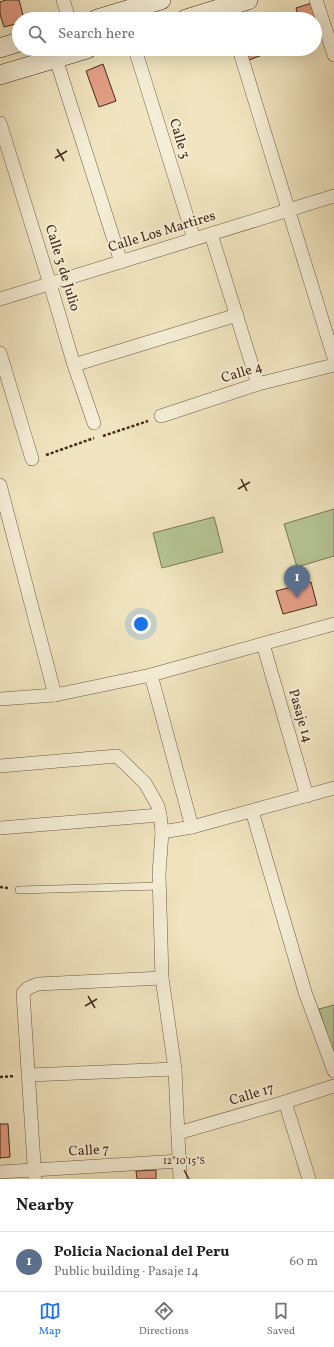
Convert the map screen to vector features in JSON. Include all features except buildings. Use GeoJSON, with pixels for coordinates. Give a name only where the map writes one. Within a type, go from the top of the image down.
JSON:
{"type":"FeatureCollection","features":[{"type":"Feature","properties":{"kind":"main road"},"geometry":{"type":"LineString","coordinates":[[121,12],[161,0]]}},
{"type":"Feature","properties":{"kind":"main road"},"geometry":{"type":"LineString","coordinates":[[230,12],[248,0]]}},
{"type":"Feature","properties":{"kind":"main road"},"geometry":{"type":"LineString","coordinates":[[0,48],[12,44]]}},
{"type":"Feature","properties":{"kind":"main road"},"geometry":{"type":"LineString","coordinates":[[0,76],[65,56]]}},
{"type":"Feature","properties":{"kind":"street"},"geometry":{"type":"LineString","coordinates":[[63,0],[67,12]]}},
{"type":"Feature","properties":{"kind":"street"},"geometry":{"type":"LineString","coordinates":[[316,0],[320,12]]}},
{"type":"Feature","properties":{"kind":"street"},"geometry":{"type":"LineString","coordinates":[[322,18],[334,55]]}},
{"type":"Feature","properties":{"kind":"street","name":"Calle 3"},"geometry":{"type":"LineString","coordinates":[[137,56],[194,239]]}},
{"type":"Feature","properties":{"kind":"street"},"geometry":{"type":"LineString","coordinates":[[241,56],[334,358]]}},
{"type":"Feature","properties":{"kind":"street"},"geometry":{"type":"LineString","coordinates":[[56,59],[121,262]]}},
{"type":"Feature","properties":{"kind":"street","name":"Calle 3 de Julio"},"geometry":{"type":"LineString","coordinates":[[0,123],[74,365],[94,422]]}},
{"type":"Feature","properties":{"kind":"street","name":"Calle Los Martires"},"geometry":{"type":"LineString","coordinates":[[0,299],[334,196]]}},
{"type":"Feature","properties":{"kind":"street"},"geometry":{"type":"LineString","coordinates":[[211,234],[258,384]]}},
{"type":"Feature","properties":{"kind":"street"},"geometry":{"type":"LineString","coordinates":[[74,365],[237,315]]}},
{"type":"Feature","properties":{"kind":"street"},"geometry":{"type":"LineString","coordinates":[[0,353],[32,459]]}},
{"type":"Feature","properties":{"kind":"street","name":"Calle 4"},"geometry":{"type":"LineString","coordinates":[[161,416],[258,384],[334,365]]}},
{"type":"Feature","properties":{"kind":"street"},"geometry":{"type":"LineString","coordinates":[[0,485],[55,695]]}},
{"type":"Feature","properties":{"kind":"street"},"geometry":{"type":"LineString","coordinates":[[0,699],[55,695],[151,675],[334,624]]}},
{"type":"Feature","properties":{"kind":"street","name":"Pasaje 14"},"geometry":{"type":"LineString","coordinates":[[263,644],[307,796]]}},
{"type":"Feature","properties":{"kind":"street"},"geometry":{"type":"LineString","coordinates":[[151,675],[192,826]]}},
{"type":"Feature","properties":{"kind":"street"},"geometry":{"type":"LineString","coordinates":[[0,766],[117,756],[145,783],[158,806],[162,832],[160,886],[162,978],[175,1069],[180,1179]]}},
{"type":"Feature","properties":{"kind":"street"},"geometry":{"type":"LineString","coordinates":[[162,832],[252,811],[334,788]]}},
{"type":"Feature","properties":{"kind":"street"},"geometry":{"type":"LineString","coordinates":[[252,811],[305,992],[334,1071]]}},
{"type":"Feature","properties":{"kind":"street"},"geometry":{"type":"LineString","coordinates":[[0,828],[160,815]]}},
{"type":"Feature","properties":{"kind":"street"},"geometry":{"type":"LineString","coordinates":[[35,1175],[23,993],[28,988],[38,984],[162,978]]}},
{"type":"Feature","properties":{"kind":"street"},"geometry":{"type":"LineString","coordinates":[[29,1075],[175,1069]]}},
{"type":"Feature","properties":{"kind":"street","name":"Calle 17"},"geometry":{"type":"LineString","coordinates":[[178,1133],[334,1086]]}},
{"type":"Feature","properties":{"kind":"street"},"geometry":{"type":"LineString","coordinates":[[285,1102],[309,1179]]}},
{"type":"Feature","properties":{"kind":"street","name":"Calle 7"},"geometry":{"type":"LineString","coordinates":[[0,1172],[35,1175],[180,1161]]}},
{"type":"Feature","properties":{"kind":"lane"},"geometry":{"type":"LineString","coordinates":[[19,890],[160,886]]}},
{"type":"Feature","properties":{"kind":"green space"},"geometry":{"type":"Polygon","coordinates":[[[334,509],[334,556],[297,567],[284,524],[334,509]]]}},
{"type":"Feature","properties":{"kind":"green space"},"geometry":{"type":"Polygon","coordinates":[[[214,517],[223,552],[162,568],[153,533],[214,517]]]}},
{"type":"Feature","properties":{"kind":"green space"},"geometry":{"type":"Polygon","coordinates":[[[334,1005],[334,1057],[319,1009],[334,1005]]]}},
{"type":"Feature","properties":{"kind":"place","name":"Policia Nacional del Peru"},"geometry":{"type":"Point","coordinates":[297,598]}}]}
